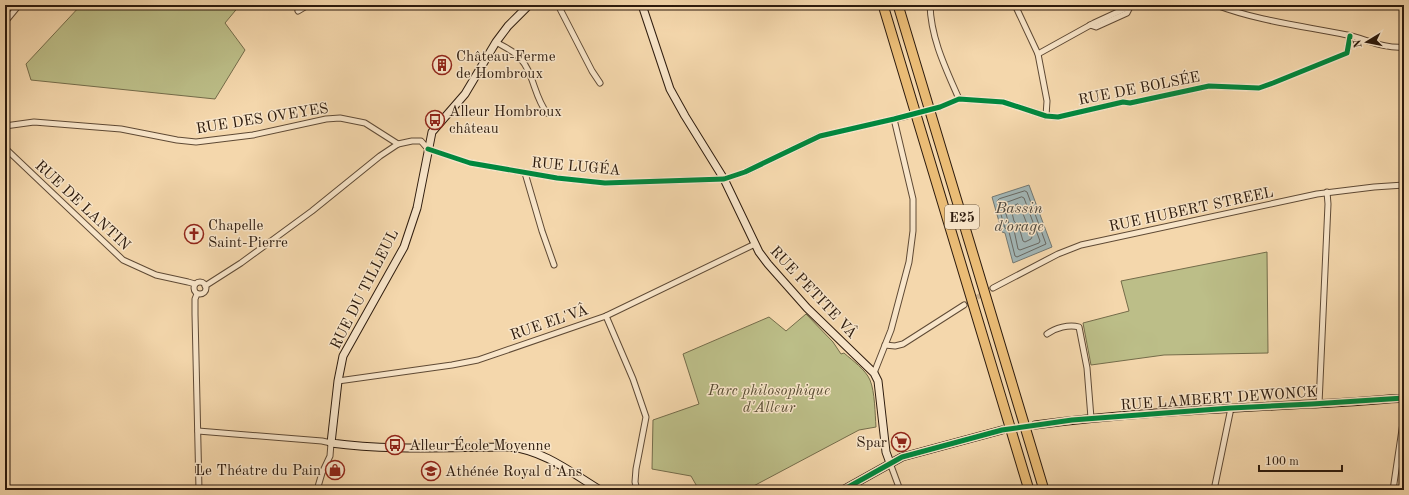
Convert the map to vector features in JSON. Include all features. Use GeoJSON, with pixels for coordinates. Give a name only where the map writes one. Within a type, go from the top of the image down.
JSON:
{"type":"FeatureCollection","features":[{"type":"Feature","properties":{"kind":"highway","name":"E25"},"geometry":{"type":"LineString","coordinates":[[883,5],[1029,490]]}},
{"type":"Feature","properties":{"kind":"highway","name":"E25"},"geometry":{"type":"LineString","coordinates":[[898,5],[1044,490]]}},
{"type":"Feature","properties":{"kind":"street"},"geometry":{"type":"LineString","coordinates":[[5,22],[19,5]]}},
{"type":"Feature","properties":{"kind":"street"},"geometry":{"type":"LineString","coordinates":[[298,11],[308,5]]}},
{"type":"Feature","properties":{"kind":"street","name":"RUE DU TILLEUL"},"geometry":{"type":"LineString","coordinates":[[331,443],[338,381],[343,356],[404,247],[417,208],[432,132],[465,94],[496,42],[508,26],[529,5]]}},
{"type":"Feature","properties":{"kind":"street"},"geometry":{"type":"LineString","coordinates":[[558,5],[592,71],[600,83]]}},
{"type":"Feature","properties":{"kind":"street","name":"RUE PETITE VÂ"},"geometry":{"type":"LineString","coordinates":[[642,5],[670,89],[724,179],[755,244],[768,264],[807,308],[874,373]]}},
{"type":"Feature","properties":{"kind":"street"},"geometry":{"type":"LineString","coordinates":[[930,5],[931,19],[940,55],[959,99]]}},
{"type":"Feature","properties":{"kind":"street"},"geometry":{"type":"LineString","coordinates":[[1015,5],[1038,54],[1047,101],[1046,116]]}},
{"type":"Feature","properties":{"kind":"street"},"geometry":{"type":"LineString","coordinates":[[1216,5],[1243,15],[1350,36],[1393,48],[1404,47]]}},
{"type":"Feature","properties":{"kind":"street"},"geometry":{"type":"LineString","coordinates":[[1038,54],[1131,6]]}},
{"type":"Feature","properties":{"kind":"street","name":"RUE DE BOLSÉE"},"geometry":{"type":"LineString","coordinates":[[940,107],[959,99],[1003,102],[1046,116],[1058,117],[1123,102],[1130,103],[1209,86],[1259,88],[1347,53],[1350,36]]}},
{"type":"Feature","properties":{"kind":"street"},"geometry":{"type":"LineString","coordinates":[[496,42],[519,56],[525,65],[542,106],[547,113]]}},
{"type":"Feature","properties":{"kind":"street","name":"RUE LUGÉA"},"geometry":{"type":"LineString","coordinates":[[398,144],[420,141],[428,149],[470,163],[557,178],[605,182],[724,179],[745,172],[820,136],[907,116]]}},
{"type":"Feature","properties":{"kind":"street","name":"RUE DES OVEYES"},"geometry":{"type":"LineString","coordinates":[[5,126],[34,122],[121,129],[176,140],[196,142],[253,134],[326,119],[340,118],[365,123],[398,144]]}},
{"type":"Feature","properties":{"kind":"street"},"geometry":{"type":"LineString","coordinates":[[894,119],[913,199],[912,231],[909,262],[891,330],[874,373],[878,381],[886,452],[900,490]]}},
{"type":"Feature","properties":{"kind":"street"},"geometry":{"type":"LineString","coordinates":[[205,286],[235,267],[306,215],[380,156],[398,144]]}},
{"type":"Feature","properties":{"kind":"street","name":"RUE DE LANTIN"},"geometry":{"type":"LineString","coordinates":[[5,148],[123,260],[156,275],[195,284]]}},
{"type":"Feature","properties":{"kind":"street"},"geometry":{"type":"LineString","coordinates":[[525,173],[542,231],[554,265]]}},
{"type":"Feature","properties":{"kind":"street","name":"RUE HUBERT STREEL"},"geometry":{"type":"LineString","coordinates":[[993,288],[1058,254],[1081,245],[1327,192],[1404,185]]}},
{"type":"Feature","properties":{"kind":"street"},"geometry":{"type":"LineString","coordinates":[[1319,404],[1328,204],[1327,192]]}},
{"type":"Feature","properties":{"kind":"street","name":"RUE EL'VÂ"},"geometry":{"type":"LineString","coordinates":[[338,381],[478,360],[606,316],[755,244]]}},
{"type":"Feature","properties":{"kind":"street"},"geometry":{"type":"LineString","coordinates":[[199,490],[195,314],[195,299],[197,294],[194,288],[195,284],[200,282],[205,286]]}},
{"type":"Feature","properties":{"kind":"street"},"geometry":{"type":"LineString","coordinates":[[197,294],[204,293],[206,289],[205,286]]}},
{"type":"Feature","properties":{"kind":"street"},"geometry":{"type":"LineString","coordinates":[[885,345],[895,346],[903,344],[964,304]]}},
{"type":"Feature","properties":{"kind":"street"},"geometry":{"type":"LineString","coordinates":[[606,316],[633,379],[646,417],[636,469],[635,482],[637,490]]}},
{"type":"Feature","properties":{"kind":"street"},"geometry":{"type":"LineString","coordinates":[[1047,334],[1052,330],[1065,327],[1074,326],[1078,328],[1087,368],[1091,418]]}},
{"type":"Feature","properties":{"kind":"street","name":"RUE LAMBERT DEWONCK"},"geometry":{"type":"LineString","coordinates":[[1035,425],[1091,418],[1404,398]]}},
{"type":"Feature","properties":{"kind":"street"},"geometry":{"type":"LineString","coordinates":[[1214,490],[1232,408]]}},
{"type":"Feature","properties":{"kind":"street"},"geometry":{"type":"LineString","coordinates":[[1393,490],[1404,416]]}},
{"type":"Feature","properties":{"kind":"street"},"geometry":{"type":"LineString","coordinates":[[843,490],[902,457],[1002,430]]}},
{"type":"Feature","properties":{"kind":"street"},"geometry":{"type":"LineString","coordinates":[[198,431],[322,441],[358,447],[510,447],[524,449],[543,456],[600,490]]}},
{"type":"Feature","properties":{"kind":"street"},"geometry":{"type":"LineString","coordinates":[[318,490],[322,473],[330,456],[331,443]]}},
{"type":"Feature","properties":{"kind":"green space"},"geometry":{"type":"Polygon","coordinates":[[[81,5],[240,5],[225,23],[245,50],[215,99],[31,80],[26,64],[81,5]]]}},
{"type":"Feature","properties":{"kind":"green space"},"geometry":{"type":"Polygon","coordinates":[[[1267,252],[1268,353],[1164,355],[1091,365],[1083,323],[1129,311],[1121,281],[1267,252]]]}},
{"type":"Feature","properties":{"kind":"green space","name":"Parc philosophique d'Alleur"},"geometry":{"type":"Polygon","coordinates":[[[806,314],[833,342],[841,354],[844,353],[868,376],[873,391],[876,427],[859,430],[746,490],[699,490],[691,476],[652,469],[653,420],[699,404],[683,354],[769,317],[786,331],[806,314]]]}},
{"type":"Feature","properties":{"kind":"water","name":"Bassin d'orage"},"geometry":{"type":"Polygon","coordinates":[[[1029,185],[1052,247],[1013,263],[1005,233],[1002,232],[992,197],[1029,185]]]}},
{"type":"Feature","properties":{"kind":"tunnel"},"geometry":{"type":"LineString","coordinates":[[907,116],[940,107]]}},
{"type":"Feature","properties":{"kind":"tunnel"},"geometry":{"type":"LineString","coordinates":[[964,305],[993,288]]}},
{"type":"Feature","properties":{"kind":"tunnel"},"geometry":{"type":"LineString","coordinates":[[1002,430],[1035,425]]}},
{"type":"Feature","properties":{"kind":"cycle path"},"geometry":{"type":"LineString","coordinates":[[428,149],[470,163],[557,178],[605,183],[724,179],[745,172],[820,136],[940,107],[959,99],[1003,102],[1046,116],[1058,117],[1123,102],[1130,103],[1209,86],[1259,88],[1347,53],[1350,36]]}},
{"type":"Feature","properties":{"kind":"cycle path"},"geometry":{"type":"LineString","coordinates":[[843,490],[902,457],[1002,430],[1072,420],[1231,408],[1404,398]]}},
{"type":"Feature","properties":{"kind":"place","name":"Château-Ferme de Hombroux"},"geometry":{"type":"Point","coordinates":[442,65]}},
{"type":"Feature","properties":{"kind":"place","name":"Alleur Hombroux château"},"geometry":{"type":"Point","coordinates":[435,120]}},
{"type":"Feature","properties":{"kind":"place","name":"Chapelle Saint-Pierre"},"geometry":{"type":"Point","coordinates":[194,234]}},
{"type":"Feature","properties":{"kind":"place","name":"Spar"},"geometry":{"type":"Point","coordinates":[901,442]}},
{"type":"Feature","properties":{"kind":"place","name":"Alleur École Moyenne"},"geometry":{"type":"Point","coordinates":[395,445]}},
{"type":"Feature","properties":{"kind":"place","name":"Le Théatre du Pain"},"geometry":{"type":"Point","coordinates":[335,470]}},
{"type":"Feature","properties":{"kind":"place","name":"Athénée Royal d’Ans"},"geometry":{"type":"Point","coordinates":[431,471]}}]}
